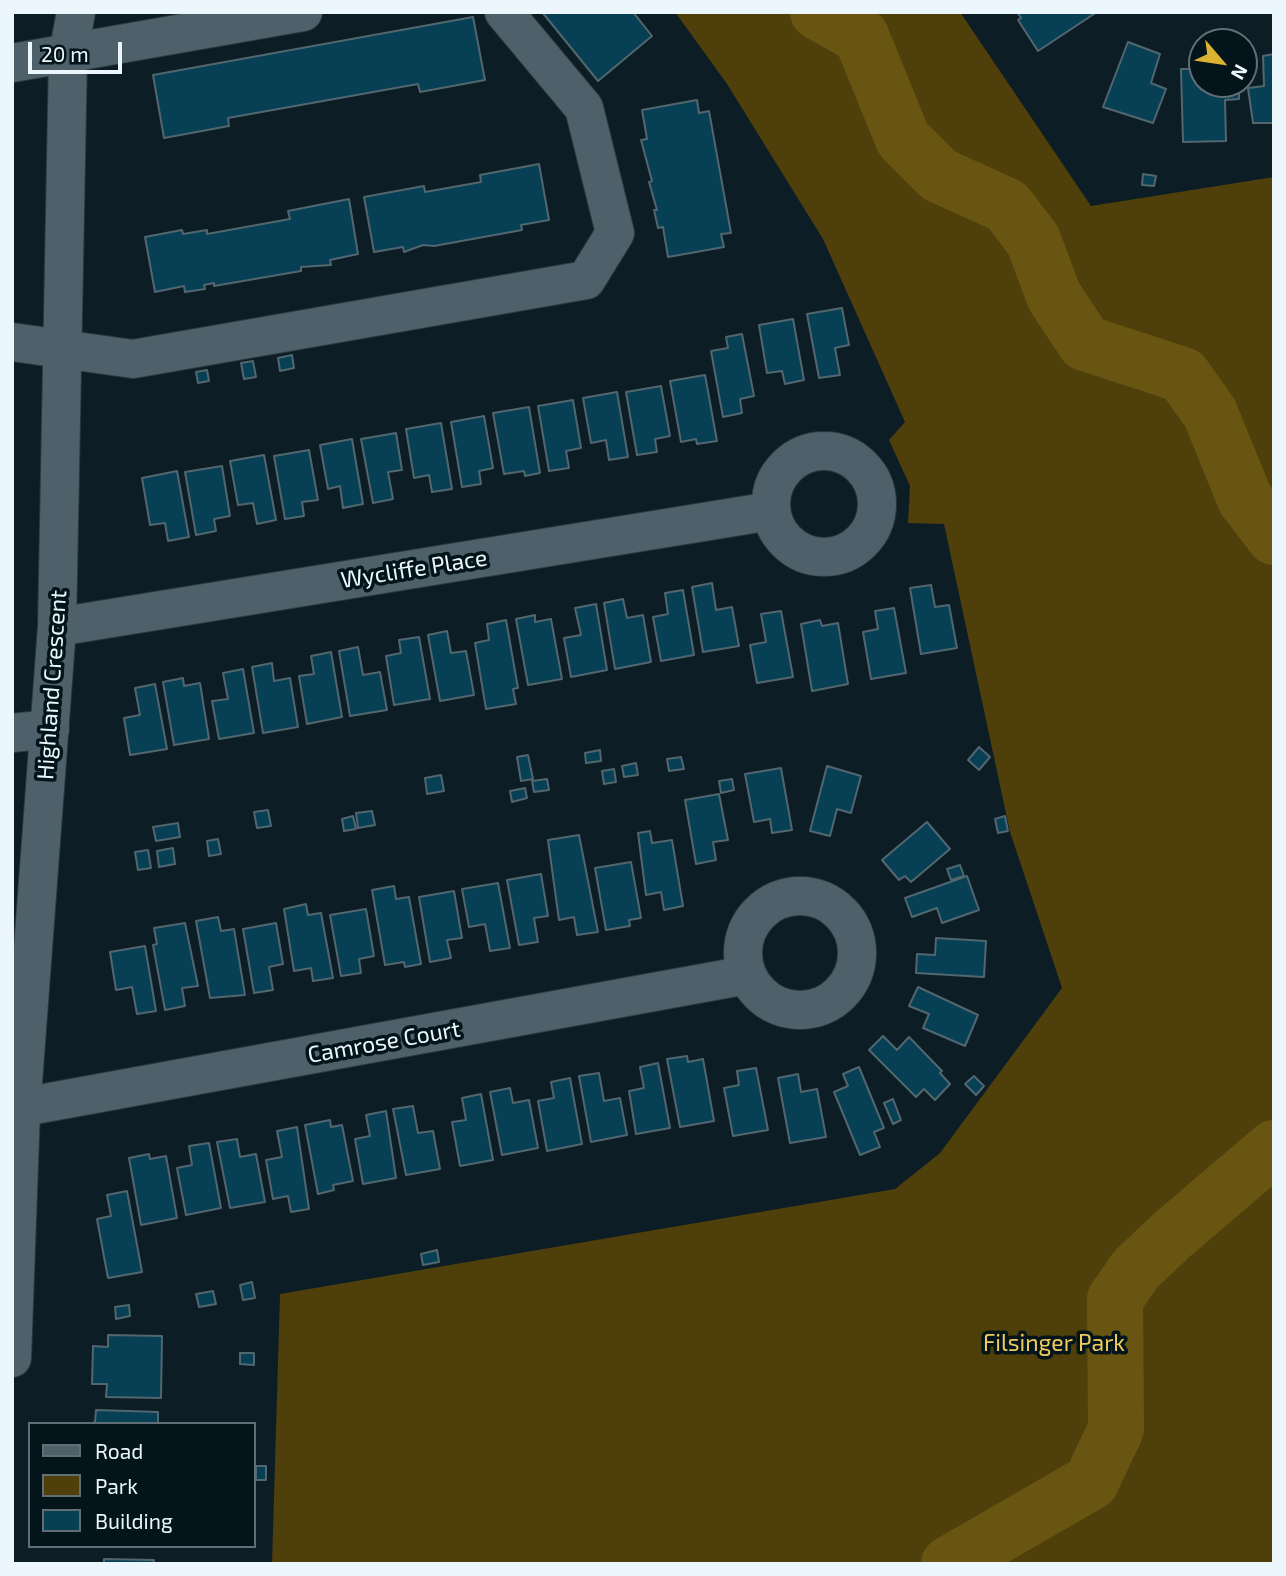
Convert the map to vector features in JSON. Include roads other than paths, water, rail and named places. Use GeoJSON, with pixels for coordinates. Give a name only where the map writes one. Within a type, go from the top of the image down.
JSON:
{"type":"FeatureCollection","features":[{"type":"Feature","properties":{"kind":"street","name":"Highland Crescent"},"geometry":{"type":"LineString","coordinates":[[12,1358],[17,1109],[57,626],[68,55],[76,12]]}},
{"type":"Feature","properties":{"kind":"street"},"geometry":{"type":"LineString","coordinates":[[12,63],[303,12]]}},
{"type":"Feature","properties":{"kind":"street"},"geometry":{"type":"LineString","coordinates":[[12,342],[132,359],[586,280],[615,233],[584,108],[504,12]]}},
{"type":"Feature","properties":{"kind":"street","name":"Wycliffe Place"},"geometry":{"type":"LineString","coordinates":[[57,626],[771,512]]}},
{"type":"Feature","properties":{"kind":"street"},"geometry":{"type":"LineString","coordinates":[[12,733],[50,729]]}},
{"type":"Feature","properties":{"kind":"street","name":"Camrose Court"},"geometry":{"type":"LineString","coordinates":[[17,1109],[747,975]]}},
{"type":"Feature","properties":{"kind":"waterway"},"geometry":{"type":"LineString","coordinates":[[818,12],[861,36],[903,139],[939,175],[1007,206],[1033,240],[1054,296],[1085,343],[1183,375],[1210,413],[1245,499],[1274,537]]}},
{"type":"Feature","properties":{"kind":"waterway"},"geometry":{"type":"LineString","coordinates":[[949,1564],[1091,1482],[1116,1429],[1115,1299],[1136,1269],[1274,1148]]}},
{"type":"Feature","properties":{"kind":"park label","name":"Filsinger Park"},"geometry":{"type":"Point","coordinates":[1054,1343]}}]}
